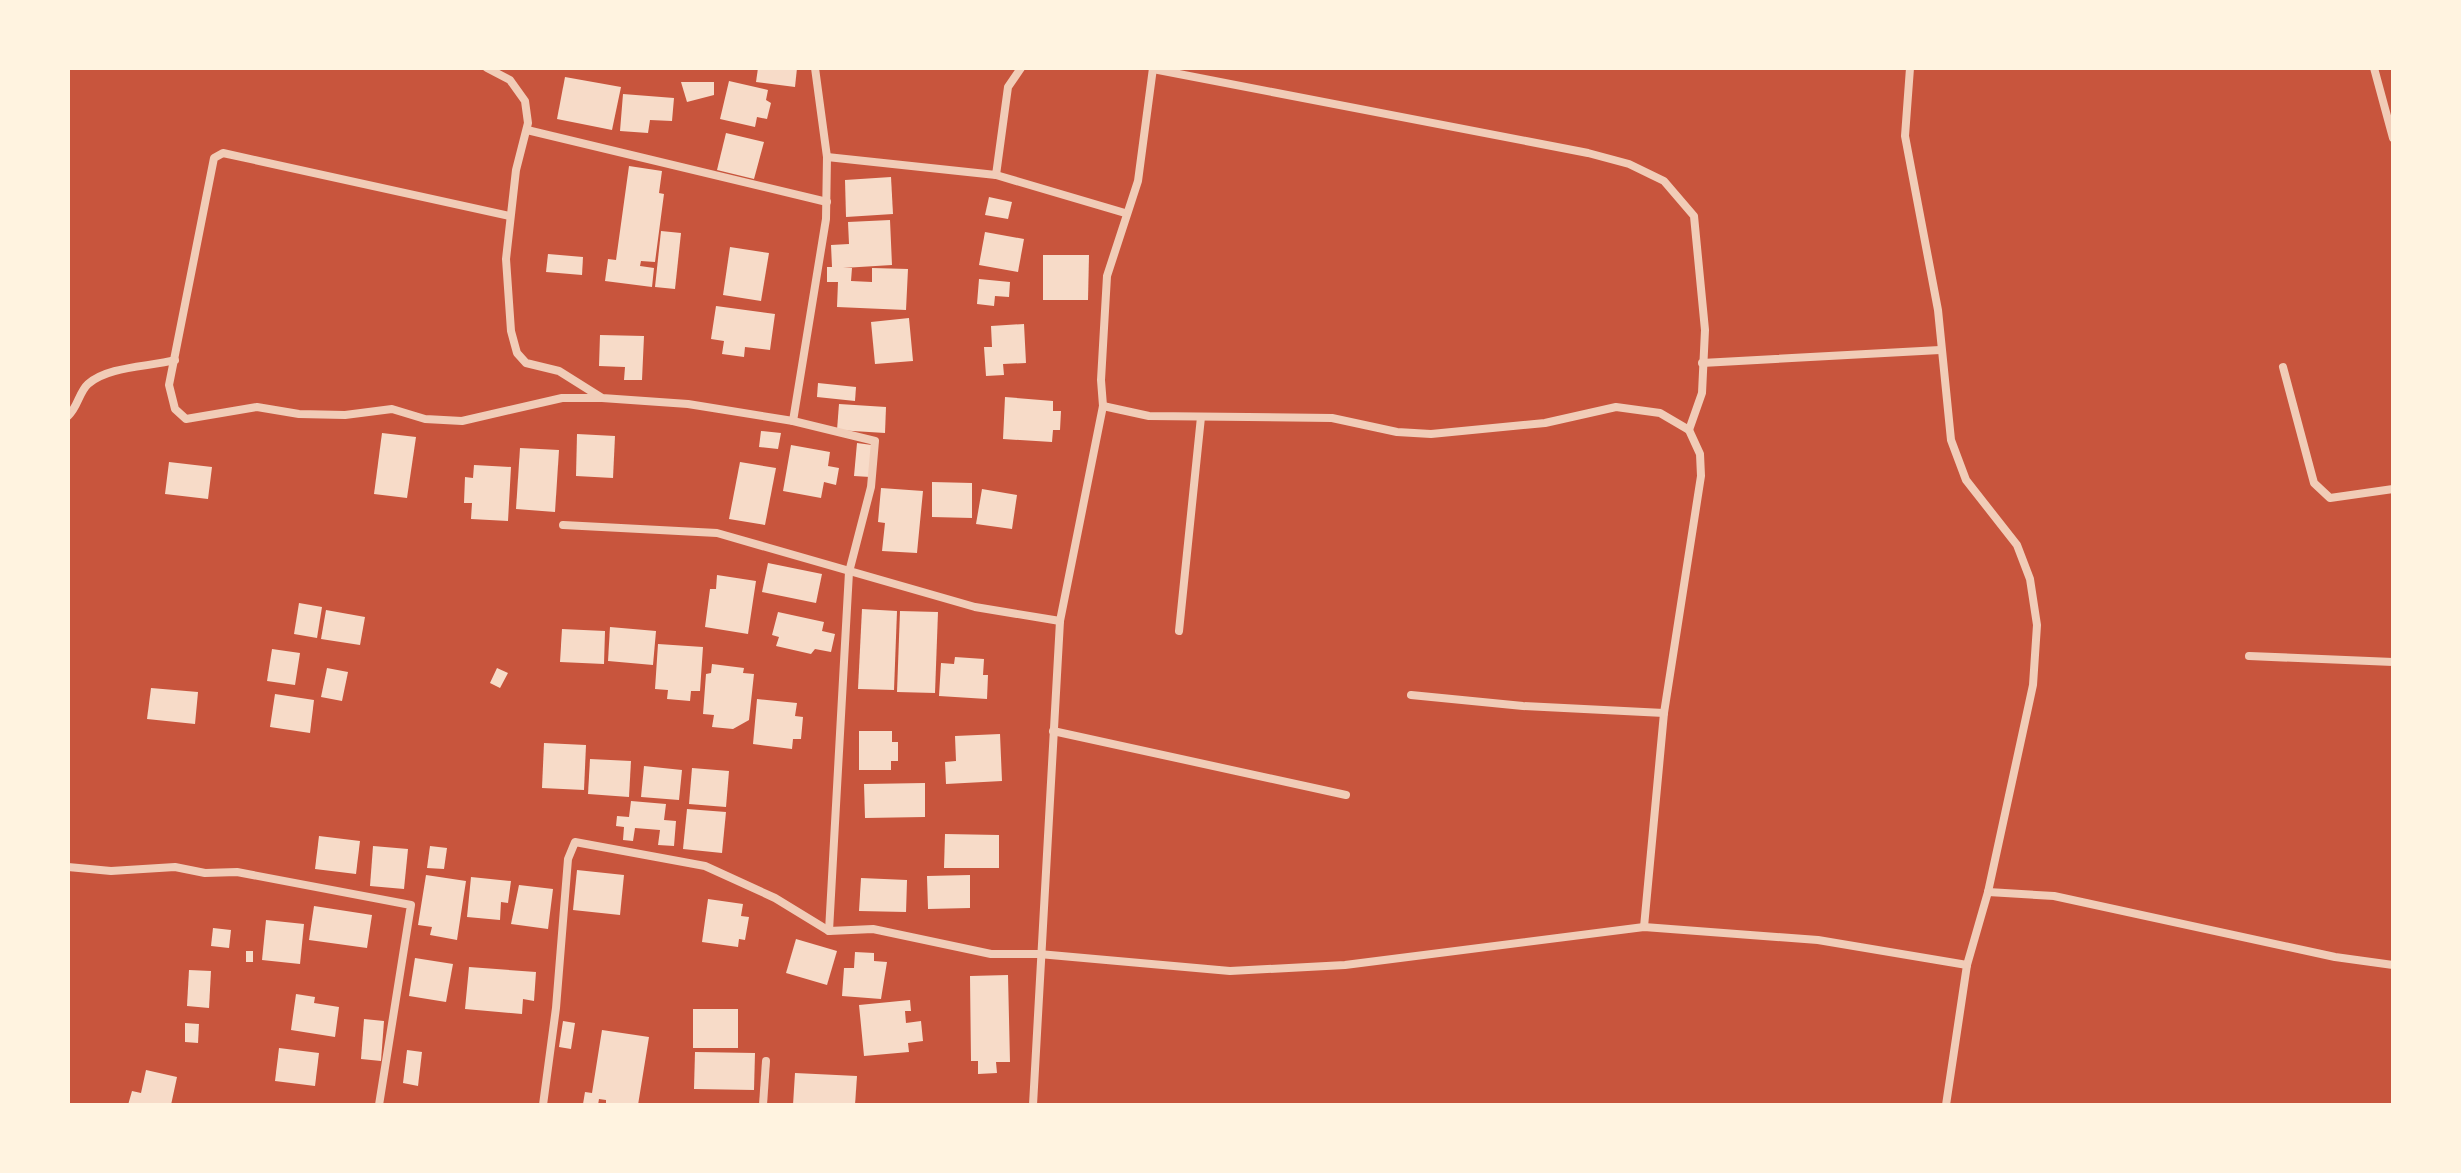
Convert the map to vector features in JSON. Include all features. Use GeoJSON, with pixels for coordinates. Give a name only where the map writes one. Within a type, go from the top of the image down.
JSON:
{"type":"FeatureCollection","features":[{"type":"Feature","properties":{"kind":"street"},"geometry":{"type":"LineString","coordinates":[[487,68],[510,80],[525,101],[527,130],[516,170],[506,259],[511,331],[517,353],[526,363],[559,371],[602,398]]}},
{"type":"Feature","properties":{"kind":"street"},"geometry":{"type":"LineString","coordinates":[[793,421],[827,202],[827,157],[815,68]]}},
{"type":"Feature","properties":{"kind":"street"},"geometry":{"type":"LineString","coordinates":[[996,175],[1008,87],[1021,68]]}},
{"type":"Feature","properties":{"kind":"street"},"geometry":{"type":"LineString","coordinates":[[1033,1105],[1039,954],[1060,621],[1103,406],[1101,380],[1107,276],[1125,213],[1138,181],[1153,68],[1458,125],[1588,153],[1646,171],[1664,181],[1694,216],[1705,330],[1702,393],[1689,430]]}},
{"type":"Feature","properties":{"kind":"street"},"geometry":{"type":"LineString","coordinates":[[1910,68],[1905,136],[1938,310],[1951,440],[1966,480],[2017,545],[2030,579],[2037,625],[2033,685],[1988,892],[1967,965],[1946,1105]]}},
{"type":"Feature","properties":{"kind":"street"},"geometry":{"type":"LineString","coordinates":[[2374,68],[2389,106],[2393,138]]}},
{"type":"Feature","properties":{"kind":"street"},"geometry":{"type":"LineString","coordinates":[[527,130],[827,202]]}},
{"type":"Feature","properties":{"kind":"street"},"geometry":{"type":"LineString","coordinates":[[510,216],[223,153],[214,158],[169,385],[175,409],[186,419],[257,407],[299,414],[345,415],[392,409],[425,419],[462,421],[562,398],[602,398],[688,404],[793,421],[875,441],[871,487],[849,572],[829,931]]}},
{"type":"Feature","properties":{"kind":"street"},"geometry":{"type":"LineString","coordinates":[[827,157],[996,175],[1125,213]]}},
{"type":"Feature","properties":{"kind":"street"},"geometry":{"type":"LineString","coordinates":[[1702,363],[1940,350]]}},
{"type":"Feature","properties":{"kind":"street"},"geometry":{"type":"LineString","coordinates":[[68,416],[76,408],[86,385],[109,371],[142,369],[175,360]]}},
{"type":"Feature","properties":{"kind":"street"},"geometry":{"type":"LineString","coordinates":[[2283,367],[2314,483],[2330,498],[2393,489]]}},
{"type":"Feature","properties":{"kind":"street"},"geometry":{"type":"LineString","coordinates":[[1103,406],[1149,416],[1332,418],[1397,432],[1431,434],[1545,423],[1616,407],[1660,413],[1689,430],[1700,454],[1701,476],[1664,713],[1644,927]]}},
{"type":"Feature","properties":{"kind":"street"},"geometry":{"type":"LineString","coordinates":[[1179,631],[1201,417]]}},
{"type":"Feature","properties":{"kind":"street"},"geometry":{"type":"LineString","coordinates":[[563,525],[717,533],[975,607],[1060,621]]}},
{"type":"Feature","properties":{"kind":"street"},"geometry":{"type":"LineString","coordinates":[[2249,656],[2393,662]]}},
{"type":"Feature","properties":{"kind":"street"},"geometry":{"type":"LineString","coordinates":[[1411,695],[1523,706],[1664,713]]}},
{"type":"Feature","properties":{"kind":"street"},"geometry":{"type":"LineString","coordinates":[[1053,731],[1346,795]]}},
{"type":"Feature","properties":{"kind":"street"},"geometry":{"type":"LineString","coordinates":[[543,1105],[556,1008],[568,859],[575,842],[705,866],[775,898],[829,931],[873,929],[991,954],[1039,954],[1148,966],[1244,970],[1345,965],[1644,927],[1818,940],[1967,965]]}},
{"type":"Feature","properties":{"kind":"street"},"geometry":{"type":"LineString","coordinates":[[68,867],[111,871],[175,867],[205,873],[237,872],[411,905],[379,1105]]}},
{"type":"Feature","properties":{"kind":"street"},"geometry":{"type":"LineString","coordinates":[[1988,892],[2054,896],[2335,957],[2393,965]]}},
{"type":"Feature","properties":{"kind":"street"},"geometry":{"type":"LineString","coordinates":[[763,1105],[766,1061]]}},
{"type":"Feature","properties":{"kind":"building"},"geometry":{"type":"Polygon","coordinates":[[[758,68],[797,68],[795,87],[756,82],[758,68]]]}},
{"type":"Feature","properties":{"kind":"building"},"geometry":{"type":"Polygon","coordinates":[[[565,77],[621,87],[612,130],[557,119],[565,77]]]}},
{"type":"Feature","properties":{"kind":"building"},"geometry":{"type":"Polygon","coordinates":[[[729,81],[768,90],[766,100],[771,103],[767,119],[757,117],[755,127],[720,119],[729,81]]]}},
{"type":"Feature","properties":{"kind":"building"},"geometry":{"type":"Polygon","coordinates":[[[681,82],[714,82],[714,95],[687,102],[681,82]]]}},
{"type":"Feature","properties":{"kind":"building"},"geometry":{"type":"Polygon","coordinates":[[[623,94],[674,98],[672,121],[650,120],[648,133],[620,131],[623,94]]]}},
{"type":"Feature","properties":{"kind":"building"},"geometry":{"type":"Polygon","coordinates":[[[726,133],[764,142],[754,179],[717,170],[726,133]]]}},
{"type":"Feature","properties":{"kind":"building"},"geometry":{"type":"Polygon","coordinates":[[[629,166],[662,171],[659,193],[664,194],[655,262],[641,261],[640,266],[654,268],[652,287],[605,281],[608,259],[616,260],[629,166]]]}},
{"type":"Feature","properties":{"kind":"building"},"geometry":{"type":"Polygon","coordinates":[[[891,177],[893,214],[846,217],[845,180],[891,177]]]}},
{"type":"Feature","properties":{"kind":"building"},"geometry":{"type":"Polygon","coordinates":[[[989,197],[1012,202],[1008,219],[985,215],[989,197]]]}},
{"type":"Feature","properties":{"kind":"building"},"geometry":{"type":"Polygon","coordinates":[[[890,220],[892,265],[843,268],[852,268],[851,281],[872,282],[872,268],[908,269],[906,310],[837,307],[838,282],[827,282],[827,267],[832,267],[831,245],[849,244],[848,222],[890,220]]]}},
{"type":"Feature","properties":{"kind":"building"},"geometry":{"type":"Polygon","coordinates":[[[661,231],[681,233],[675,289],[655,287],[661,231]]]}},
{"type":"Feature","properties":{"kind":"building"},"geometry":{"type":"Polygon","coordinates":[[[985,232],[1024,239],[1018,272],[979,265],[985,232]]]}},
{"type":"Feature","properties":{"kind":"building"},"geometry":{"type":"Polygon","coordinates":[[[730,247],[769,253],[761,301],[723,295],[730,247]]]}},
{"type":"Feature","properties":{"kind":"building"},"geometry":{"type":"Polygon","coordinates":[[[548,254],[583,257],[582,275],[546,272],[548,254]]]}},
{"type":"Feature","properties":{"kind":"building"},"geometry":{"type":"Polygon","coordinates":[[[1043,255],[1089,255],[1088,300],[1043,300],[1043,255]]]}},
{"type":"Feature","properties":{"kind":"building"},"geometry":{"type":"Polygon","coordinates":[[[979,279],[1010,282],[1009,297],[995,296],[994,306],[977,304],[979,279]]]}},
{"type":"Feature","properties":{"kind":"building"},"geometry":{"type":"Polygon","coordinates":[[[716,306],[775,314],[770,350],[745,347],[744,357],[722,354],[724,341],[711,339],[716,306]]]}},
{"type":"Feature","properties":{"kind":"building"},"geometry":{"type":"Polygon","coordinates":[[[909,318],[913,361],[875,364],[871,322],[909,318]]]}},
{"type":"Feature","properties":{"kind":"building"},"geometry":{"type":"Polygon","coordinates":[[[1024,324],[1026,363],[1003,364],[1004,375],[986,376],[984,347],[992,347],[991,326],[1024,324]]]}},
{"type":"Feature","properties":{"kind":"building"},"geometry":{"type":"Polygon","coordinates":[[[600,335],[644,336],[642,380],[624,380],[625,367],[599,366],[600,335]]]}},
{"type":"Feature","properties":{"kind":"building"},"geometry":{"type":"Polygon","coordinates":[[[818,383],[856,387],[855,401],[817,397],[818,383]]]}},
{"type":"Feature","properties":{"kind":"building"},"geometry":{"type":"Polygon","coordinates":[[[1005,397],[1053,401],[1053,411],[1061,411],[1060,430],[1053,430],[1052,442],[1003,439],[1005,397]]]}},
{"type":"Feature","properties":{"kind":"building"},"geometry":{"type":"Polygon","coordinates":[[[839,404],[886,407],[885,433],[837,430],[839,404]]]}},
{"type":"Feature","properties":{"kind":"building"},"geometry":{"type":"Polygon","coordinates":[[[761,431],[781,433],[778,449],[759,447],[761,431]]]}},
{"type":"Feature","properties":{"kind":"building"},"geometry":{"type":"Polygon","coordinates":[[[382,433],[416,437],[407,498],[374,494],[382,433]]]}},
{"type":"Feature","properties":{"kind":"building"},"geometry":{"type":"Polygon","coordinates":[[[577,434],[615,436],[613,478],[576,476],[577,434]]]}},
{"type":"Feature","properties":{"kind":"building"},"geometry":{"type":"Polygon","coordinates":[[[857,443],[872,445],[870,477],[854,476],[857,443]]]}},
{"type":"Feature","properties":{"kind":"building"},"geometry":{"type":"Polygon","coordinates":[[[791,445],[830,452],[828,466],[839,468],[836,485],[824,482],[821,498],[783,491],[791,445]]]}},
{"type":"Feature","properties":{"kind":"building"},"geometry":{"type":"Polygon","coordinates":[[[520,448],[559,450],[555,512],[516,509],[520,448]]]}},
{"type":"Feature","properties":{"kind":"building"},"geometry":{"type":"Polygon","coordinates":[[[169,462],[212,467],[208,499],[165,494],[169,462]]]}},
{"type":"Feature","properties":{"kind":"building"},"geometry":{"type":"Polygon","coordinates":[[[740,462],[776,468],[765,525],[729,519],[740,462]]]}},
{"type":"Feature","properties":{"kind":"building"},"geometry":{"type":"Polygon","coordinates":[[[474,465],[511,467],[508,521],[471,519],[472,503],[464,503],[465,477],[473,478],[474,465]]]}},
{"type":"Feature","properties":{"kind":"building"},"geometry":{"type":"Polygon","coordinates":[[[932,482],[972,483],[972,518],[932,517],[932,482]]]}},
{"type":"Feature","properties":{"kind":"building"},"geometry":{"type":"Polygon","coordinates":[[[881,488],[923,491],[917,553],[882,551],[885,523],[878,522],[881,488]]]}},
{"type":"Feature","properties":{"kind":"building"},"geometry":{"type":"Polygon","coordinates":[[[982,489],[1017,495],[1012,529],[976,524],[982,489]]]}},
{"type":"Feature","properties":{"kind":"building"},"geometry":{"type":"Polygon","coordinates":[[[768,563],[822,574],[816,603],[762,592],[768,563]]]}},
{"type":"Feature","properties":{"kind":"building"},"geometry":{"type":"Polygon","coordinates":[[[717,575],[756,581],[748,634],[705,627],[710,589],[716,589],[717,575]]]}},
{"type":"Feature","properties":{"kind":"building"},"geometry":{"type":"Polygon","coordinates":[[[299,603],[322,607],[317,638],[294,634],[299,603]]]}},
{"type":"Feature","properties":{"kind":"building"},"geometry":{"type":"Polygon","coordinates":[[[862,609],[897,611],[894,690],[858,689],[862,609]]]}},
{"type":"Feature","properties":{"kind":"building"},"geometry":{"type":"Polygon","coordinates":[[[326,610],[365,617],[360,645],[321,639],[326,610]]]}},
{"type":"Feature","properties":{"kind":"building"},"geometry":{"type":"Polygon","coordinates":[[[900,611],[938,612],[935,693],[897,692],[900,611]]]}},
{"type":"Feature","properties":{"kind":"building"},"geometry":{"type":"Polygon","coordinates":[[[778,612],[824,622],[822,631],[835,634],[831,652],[815,649],[811,654],[776,646],[779,637],[772,635],[778,612]]]}},
{"type":"Feature","properties":{"kind":"building"},"geometry":{"type":"Polygon","coordinates":[[[610,627],[656,631],[653,665],[608,661],[610,627]]]}},
{"type":"Feature","properties":{"kind":"building"},"geometry":{"type":"Polygon","coordinates":[[[562,629],[605,631],[604,664],[560,662],[562,629]]]}},
{"type":"Feature","properties":{"kind":"building"},"geometry":{"type":"Polygon","coordinates":[[[658,644],[703,647],[700,691],[691,691],[690,701],[667,699],[668,690],[655,689],[658,644]]]}},
{"type":"Feature","properties":{"kind":"building"},"geometry":{"type":"Polygon","coordinates":[[[272,649],[300,653],[295,685],[267,681],[272,649]]]}},
{"type":"Feature","properties":{"kind":"building"},"geometry":{"type":"Polygon","coordinates":[[[955,657],[984,659],[983,675],[988,675],[987,699],[939,696],[941,663],[954,664],[955,657]]]}},
{"type":"Feature","properties":{"kind":"building"},"geometry":{"type":"Polygon","coordinates":[[[712,664],[744,668],[743,673],[754,674],[749,720],[733,729],[712,727],[714,715],[703,714],[706,674],[711,673],[712,664]]]}},
{"type":"Feature","properties":{"kind":"building"},"geometry":{"type":"Polygon","coordinates":[[[327,668],[348,672],[342,701],[321,697],[327,668]]]}},
{"type":"Feature","properties":{"kind":"building"},"geometry":{"type":"Polygon","coordinates":[[[497,668],[508,673],[500,688],[490,683],[497,668]]]}},
{"type":"Feature","properties":{"kind":"building"},"geometry":{"type":"Polygon","coordinates":[[[151,688],[198,692],[195,724],[147,719],[151,688]]]}},
{"type":"Feature","properties":{"kind":"building"},"geometry":{"type":"Polygon","coordinates":[[[275,694],[314,700],[310,733],[270,727],[275,694]]]}},
{"type":"Feature","properties":{"kind":"building"},"geometry":{"type":"Polygon","coordinates":[[[757,699],[797,703],[795,716],[803,717],[801,739],[793,739],[792,749],[753,744],[757,699]]]}},
{"type":"Feature","properties":{"kind":"building"},"geometry":{"type":"Polygon","coordinates":[[[859,731],[892,731],[892,742],[898,742],[898,761],[891,761],[891,770],[859,770],[859,731]]]}},
{"type":"Feature","properties":{"kind":"building"},"geometry":{"type":"Polygon","coordinates":[[[1000,734],[1002,781],[946,784],[945,762],[956,761],[955,736],[1000,734]]]}},
{"type":"Feature","properties":{"kind":"building"},"geometry":{"type":"Polygon","coordinates":[[[544,743],[586,745],[584,790],[542,788],[544,743]]]}},
{"type":"Feature","properties":{"kind":"building"},"geometry":{"type":"Polygon","coordinates":[[[590,759],[631,761],[629,797],[588,794],[590,759]]]}},
{"type":"Feature","properties":{"kind":"building"},"geometry":{"type":"Polygon","coordinates":[[[644,766],[682,770],[679,800],[641,797],[644,766]]]}},
{"type":"Feature","properties":{"kind":"building"},"geometry":{"type":"Polygon","coordinates":[[[692,768],[729,771],[726,807],[689,804],[692,768]]]}},
{"type":"Feature","properties":{"kind":"building"},"geometry":{"type":"Polygon","coordinates":[[[925,783],[925,817],[865,818],[864,784],[925,783]]]}},
{"type":"Feature","properties":{"kind":"building"},"geometry":{"type":"Polygon","coordinates":[[[631,801],[666,804],[664,820],[676,821],[674,846],[658,845],[660,830],[635,828],[633,841],[623,840],[624,827],[616,826],[617,816],[629,817],[631,801]]]}},
{"type":"Feature","properties":{"kind":"building"},"geometry":{"type":"Polygon","coordinates":[[[687,809],[726,812],[722,853],[683,849],[687,809]]]}},
{"type":"Feature","properties":{"kind":"building"},"geometry":{"type":"Polygon","coordinates":[[[945,834],[999,835],[999,868],[944,868],[945,834]]]}},
{"type":"Feature","properties":{"kind":"building"},"geometry":{"type":"Polygon","coordinates":[[[319,836],[360,841],[356,874],[315,869],[319,836]]]}},
{"type":"Feature","properties":{"kind":"building"},"geometry":{"type":"Polygon","coordinates":[[[373,846],[408,849],[404,889],[370,886],[373,846]]]}},
{"type":"Feature","properties":{"kind":"building"},"geometry":{"type":"Polygon","coordinates":[[[430,846],[447,848],[444,869],[427,868],[430,846]]]}},
{"type":"Feature","properties":{"kind":"building"},"geometry":{"type":"Polygon","coordinates":[[[577,870],[624,875],[620,915],[573,910],[577,870]]]}},
{"type":"Feature","properties":{"kind":"building"},"geometry":{"type":"Polygon","coordinates":[[[426,875],[466,881],[457,940],[430,935],[432,927],[418,925],[426,875]]]}},
{"type":"Feature","properties":{"kind":"building"},"geometry":{"type":"Polygon","coordinates":[[[970,875],[970,908],[928,909],[927,876],[970,875]]]}},
{"type":"Feature","properties":{"kind":"building"},"geometry":{"type":"Polygon","coordinates":[[[471,877],[511,881],[508,903],[501,902],[500,920],[467,917],[471,877]]]}},
{"type":"Feature","properties":{"kind":"building"},"geometry":{"type":"Polygon","coordinates":[[[861,878],[907,880],[906,912],[859,911],[861,878]]]}},
{"type":"Feature","properties":{"kind":"building"},"geometry":{"type":"Polygon","coordinates":[[[519,885],[553,889],[548,929],[511,924],[519,885]]]}},
{"type":"Feature","properties":{"kind":"building"},"geometry":{"type":"Polygon","coordinates":[[[708,899],[743,904],[741,916],[749,917],[745,940],[739,939],[738,947],[702,942],[708,899]]]}},
{"type":"Feature","properties":{"kind":"building"},"geometry":{"type":"Polygon","coordinates":[[[314,906],[372,915],[367,948],[309,940],[314,906]]]}},
{"type":"Feature","properties":{"kind":"building"},"geometry":{"type":"Polygon","coordinates":[[[266,920],[304,924],[300,964],[262,960],[266,920]]]}},
{"type":"Feature","properties":{"kind":"building"},"geometry":{"type":"Polygon","coordinates":[[[213,928],[231,930],[229,948],[211,946],[213,928]]]}},
{"type":"Feature","properties":{"kind":"building"},"geometry":{"type":"Polygon","coordinates":[[[796,939],[837,951],[827,985],[786,973],[796,939]]]}},
{"type":"Feature","properties":{"kind":"building"},"geometry":{"type":"Polygon","coordinates":[[[246,951],[253,951],[253,962],[246,962],[246,951]]]}},
{"type":"Feature","properties":{"kind":"building"},"geometry":{"type":"Polygon","coordinates":[[[855,952],[874,953],[874,961],[887,962],[881,999],[842,996],[844,968],[854,968],[855,952]]]}},
{"type":"Feature","properties":{"kind":"building"},"geometry":{"type":"Polygon","coordinates":[[[415,958],[453,964],[446,1002],[409,996],[415,958]]]}},
{"type":"Feature","properties":{"kind":"building"},"geometry":{"type":"Polygon","coordinates":[[[469,967],[536,972],[534,1001],[523,999],[522,1014],[465,1009],[469,967]]]}},
{"type":"Feature","properties":{"kind":"building"},"geometry":{"type":"Polygon","coordinates":[[[189,970],[211,971],[209,1008],[187,1006],[189,970]]]}},
{"type":"Feature","properties":{"kind":"building"},"geometry":{"type":"Polygon","coordinates":[[[1008,975],[1010,1062],[996,1062],[997,1073],[978,1074],[978,1061],[971,1061],[970,976],[1008,975]]]}},
{"type":"Feature","properties":{"kind":"building"},"geometry":{"type":"Polygon","coordinates":[[[296,994],[315,997],[314,1003],[339,1007],[335,1037],[291,1030],[296,994]]]}},
{"type":"Feature","properties":{"kind":"building"},"geometry":{"type":"Polygon","coordinates":[[[910,1000],[911,1011],[905,1011],[906,1023],[921,1021],[923,1041],[908,1043],[909,1052],[864,1056],[859,1005],[910,1000]]]}},
{"type":"Feature","properties":{"kind":"building"},"geometry":{"type":"Polygon","coordinates":[[[693,1009],[738,1009],[738,1048],[693,1048],[693,1009]]]}},
{"type":"Feature","properties":{"kind":"building"},"geometry":{"type":"Polygon","coordinates":[[[364,1019],[384,1021],[381,1061],[361,1059],[364,1019]]]}},
{"type":"Feature","properties":{"kind":"building"},"geometry":{"type":"Polygon","coordinates":[[[563,1021],[575,1023],[571,1049],[559,1047],[563,1021]]]}},
{"type":"Feature","properties":{"kind":"building"},"geometry":{"type":"Polygon","coordinates":[[[185,1023],[199,1024],[198,1043],[185,1042],[185,1023]]]}},
{"type":"Feature","properties":{"kind":"building"},"geometry":{"type":"Polygon","coordinates":[[[602,1030],[649,1037],[638,1105],[606,1105],[606,1100],[599,1099],[598,1105],[583,1104],[585,1092],[592,1093],[602,1030]]]}},
{"type":"Feature","properties":{"kind":"building"},"geometry":{"type":"Polygon","coordinates":[[[279,1048],[319,1053],[315,1086],[275,1081],[279,1048]]]}},
{"type":"Feature","properties":{"kind":"building"},"geometry":{"type":"Polygon","coordinates":[[[407,1050],[422,1052],[418,1086],[403,1083],[407,1050]]]}},
{"type":"Feature","properties":{"kind":"building"},"geometry":{"type":"Polygon","coordinates":[[[695,1052],[755,1053],[754,1090],[694,1089],[695,1052]]]}},
{"type":"Feature","properties":{"kind":"building"},"geometry":{"type":"Polygon","coordinates":[[[146,1070],[177,1077],[171,1105],[128,1105],[132,1091],[141,1093],[146,1070]]]}},
{"type":"Feature","properties":{"kind":"building"},"geometry":{"type":"Polygon","coordinates":[[[795,1073],[857,1076],[855,1105],[793,1105],[795,1073]]]}}]}
